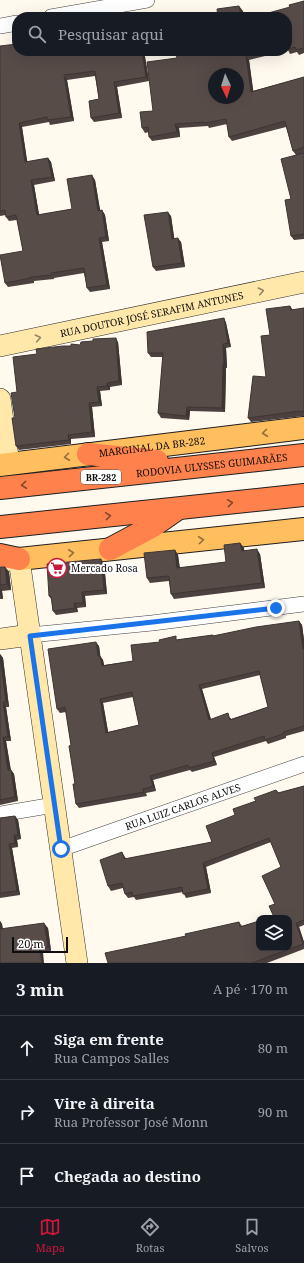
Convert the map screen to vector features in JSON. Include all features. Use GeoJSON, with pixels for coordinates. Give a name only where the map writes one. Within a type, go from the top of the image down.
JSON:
{"type":"FeatureCollection","features":[{"type":"Feature","properties":{"kind":"highway"},"geometry":{"type":"LineString","coordinates":[[88,454],[202,466]]}},
{"type":"Feature","properties":{"kind":"highway","name":"RODOVIA ULYSSES GUIMARÃES"},"geometry":{"type":"LineString","coordinates":[[0,488],[304,455]]}},
{"type":"Feature","properties":{"kind":"highway"},"geometry":{"type":"LineString","coordinates":[[0,527],[304,495]]}},
{"type":"Feature","properties":{"kind":"highway"},"geometry":{"type":"LineString","coordinates":[[110,549],[153,526],[178,508]]}},
{"type":"Feature","properties":{"kind":"main road","name":"MARGINAL DA BR-282"},"geometry":{"type":"LineString","coordinates":[[4,465],[304,428]]}},
{"type":"Feature","properties":{"kind":"main road"},"geometry":{"type":"LineString","coordinates":[[6,558],[304,529]]}},
{"type":"Feature","properties":{"kind":"street"},"geometry":{"type":"LineString","coordinates":[[79,12],[147,0]]}},
{"type":"Feature","properties":{"kind":"street"},"geometry":{"type":"LineString","coordinates":[[0,26],[12,24]]}},
{"type":"Feature","properties":{"kind":"street","name":"RUA DOUTOR JOSÉ SERAFIM ANTUNES"},"geometry":{"type":"LineString","coordinates":[[0,346],[304,282]]}},
{"type":"Feature","properties":{"kind":"street"},"geometry":{"type":"LineString","coordinates":[[0,399],[4,465]]}},
{"type":"Feature","properties":{"kind":"street"},"geometry":{"type":"LineString","coordinates":[[6,558],[30,636],[78,963]]}},
{"type":"Feature","properties":{"kind":"street"},"geometry":{"type":"LineString","coordinates":[[0,639],[152,623],[304,604]]}},
{"type":"Feature","properties":{"kind":"street","name":"RUA LUIZ CARLOS ALVES"},"geometry":{"type":"LineString","coordinates":[[61,849],[304,764]]}},
{"type":"Feature","properties":{"kind":"street"},"geometry":{"type":"LineString","coordinates":[[0,814],[54,805]]}},
{"type":"Feature","properties":{"kind":"building"},"geometry":{"type":"Polygon","coordinates":[[[304,1],[304,48],[296,50],[295,47],[292,48],[292,12],[272,12],[290,7],[289,5],[304,1]]]}},
{"type":"Feature","properties":{"kind":"building"},"geometry":{"type":"Polygon","coordinates":[[[239,6],[240,12],[217,12],[217,9],[239,6]]]}},
{"type":"Feature","properties":{"kind":"building"},"geometry":{"type":"Polygon","coordinates":[[[12,45],[12,56],[143,56],[146,77],[114,82],[119,113],[91,118],[89,101],[99,99],[95,71],[64,75],[71,117],[47,120],[47,117],[19,123],[25,162],[48,158],[52,177],[31,180],[37,215],[72,209],[67,179],[92,175],[98,211],[102,210],[106,237],[99,238],[107,285],[87,288],[84,268],[51,273],[51,275],[31,277],[5,283],[0,255],[23,251],[16,215],[6,217],[5,210],[0,211],[0,46],[12,45]]]}},
{"type":"Feature","properties":{"kind":"building"},"geometry":{"type":"Polygon","coordinates":[[[177,56],[246,56],[251,92],[304,77],[304,147],[293,151],[285,121],[229,137],[226,119],[205,123],[175,124],[177,132],[149,137],[148,127],[142,128],[140,112],[153,111],[147,62],[177,58],[177,56]]]}},
{"type":"Feature","properties":{"kind":"building"},"geometry":{"type":"Polygon","coordinates":[[[304,153],[304,234],[291,236],[285,200],[291,199],[281,159],[304,153]]]}},
{"type":"Feature","properties":{"kind":"building"},"geometry":{"type":"Polygon","coordinates":[[[168,212],[172,239],[178,238],[182,263],[153,267],[144,215],[168,212]]]}},
{"type":"Feature","properties":{"kind":"building"},"geometry":{"type":"Polygon","coordinates":[[[290,306],[291,310],[304,308],[304,412],[300,411],[248,418],[253,376],[266,377],[261,336],[270,335],[266,309],[290,306]]]}},
{"type":"Feature","properties":{"kind":"building"},"geometry":{"type":"Polygon","coordinates":[[[224,318],[228,343],[223,344],[224,364],[222,408],[187,407],[186,416],[158,413],[163,353],[148,353],[147,332],[224,318]]]}},
{"type":"Feature","properties":{"kind":"building"},"geometry":{"type":"Polygon","coordinates":[[[116,338],[119,381],[107,383],[107,386],[97,387],[99,402],[89,403],[92,432],[68,435],[69,440],[16,446],[12,418],[15,418],[11,393],[17,392],[13,357],[37,354],[36,349],[71,346],[71,344],[80,345],[81,342],[93,341],[93,339],[116,338]]]}},
{"type":"Feature","properties":{"kind":"building"},"geometry":{"type":"Polygon","coordinates":[[[240,543],[242,551],[257,549],[262,583],[171,594],[169,576],[147,578],[144,553],[175,550],[177,568],[226,562],[224,545],[240,543]]]}},
{"type":"Feature","properties":{"kind":"building"},"geometry":{"type":"Polygon","coordinates":[[[101,559],[104,590],[82,592],[83,603],[74,603],[75,608],[53,611],[51,596],[49,596],[47,564],[101,559]]]}},
{"type":"Feature","properties":{"kind":"building"},"geometry":{"type":"Polygon","coordinates":[[[0,567],[5,567],[7,584],[0,585],[0,567]]]}},
{"type":"Feature","properties":{"kind":"building"},"geometry":{"type":"Polygon","coordinates":[[[299,621],[304,649],[304,726],[283,732],[283,734],[265,740],[264,736],[212,753],[214,761],[189,768],[188,765],[150,776],[153,786],[143,789],[144,792],[76,804],[73,784],[75,784],[69,746],[71,745],[65,707],[57,709],[48,649],[96,642],[98,656],[100,656],[102,666],[133,661],[131,645],[160,642],[159,640],[176,636],[176,640],[213,636],[256,627],[299,621]],[[259,671],[199,685],[209,720],[228,713],[230,720],[268,707],[259,671]],[[132,692],[100,699],[106,733],[139,725],[132,692]]]}},
{"type":"Feature","properties":{"kind":"building"},"geometry":{"type":"Polygon","coordinates":[[[0,656],[6,702],[3,702],[8,737],[3,737],[8,770],[11,770],[15,797],[0,800],[0,656]]]}},
{"type":"Feature","properties":{"kind":"building"},"geometry":{"type":"Polygon","coordinates":[[[304,786],[304,920],[296,923],[303,944],[292,948],[292,915],[273,915],[269,906],[275,904],[262,876],[281,867],[269,838],[203,863],[208,889],[183,894],[182,887],[133,896],[132,892],[125,894],[122,883],[108,886],[100,860],[122,852],[124,859],[212,842],[206,826],[235,815],[233,809],[256,801],[254,798],[276,790],[278,793],[304,786]]]}},
{"type":"Feature","properties":{"kind":"building"},"geometry":{"type":"Polygon","coordinates":[[[15,816],[18,835],[14,835],[15,843],[9,844],[17,891],[0,893],[0,818],[15,816]]]}},
{"type":"Feature","properties":{"kind":"building"},"geometry":{"type":"Polygon","coordinates":[[[239,922],[240,927],[256,922],[256,951],[284,951],[252,963],[108,963],[105,953],[186,936],[185,934],[239,922]]]}},
{"type":"Feature","properties":{"kind":"building"},"geometry":{"type":"Polygon","coordinates":[[[44,923],[48,947],[39,948],[42,963],[0,963],[0,929],[44,923]]]}},
{"type":"Feature","properties":{"kind":"place","name":"Mercado Rosa"},"geometry":{"type":"Point","coordinates":[57,568]}},
{"type":"Feature","properties":{"kind":"route"},"geometry":{"type":"LineString","coordinates":[[61,849],[30,636],[276,608]]}}]}
